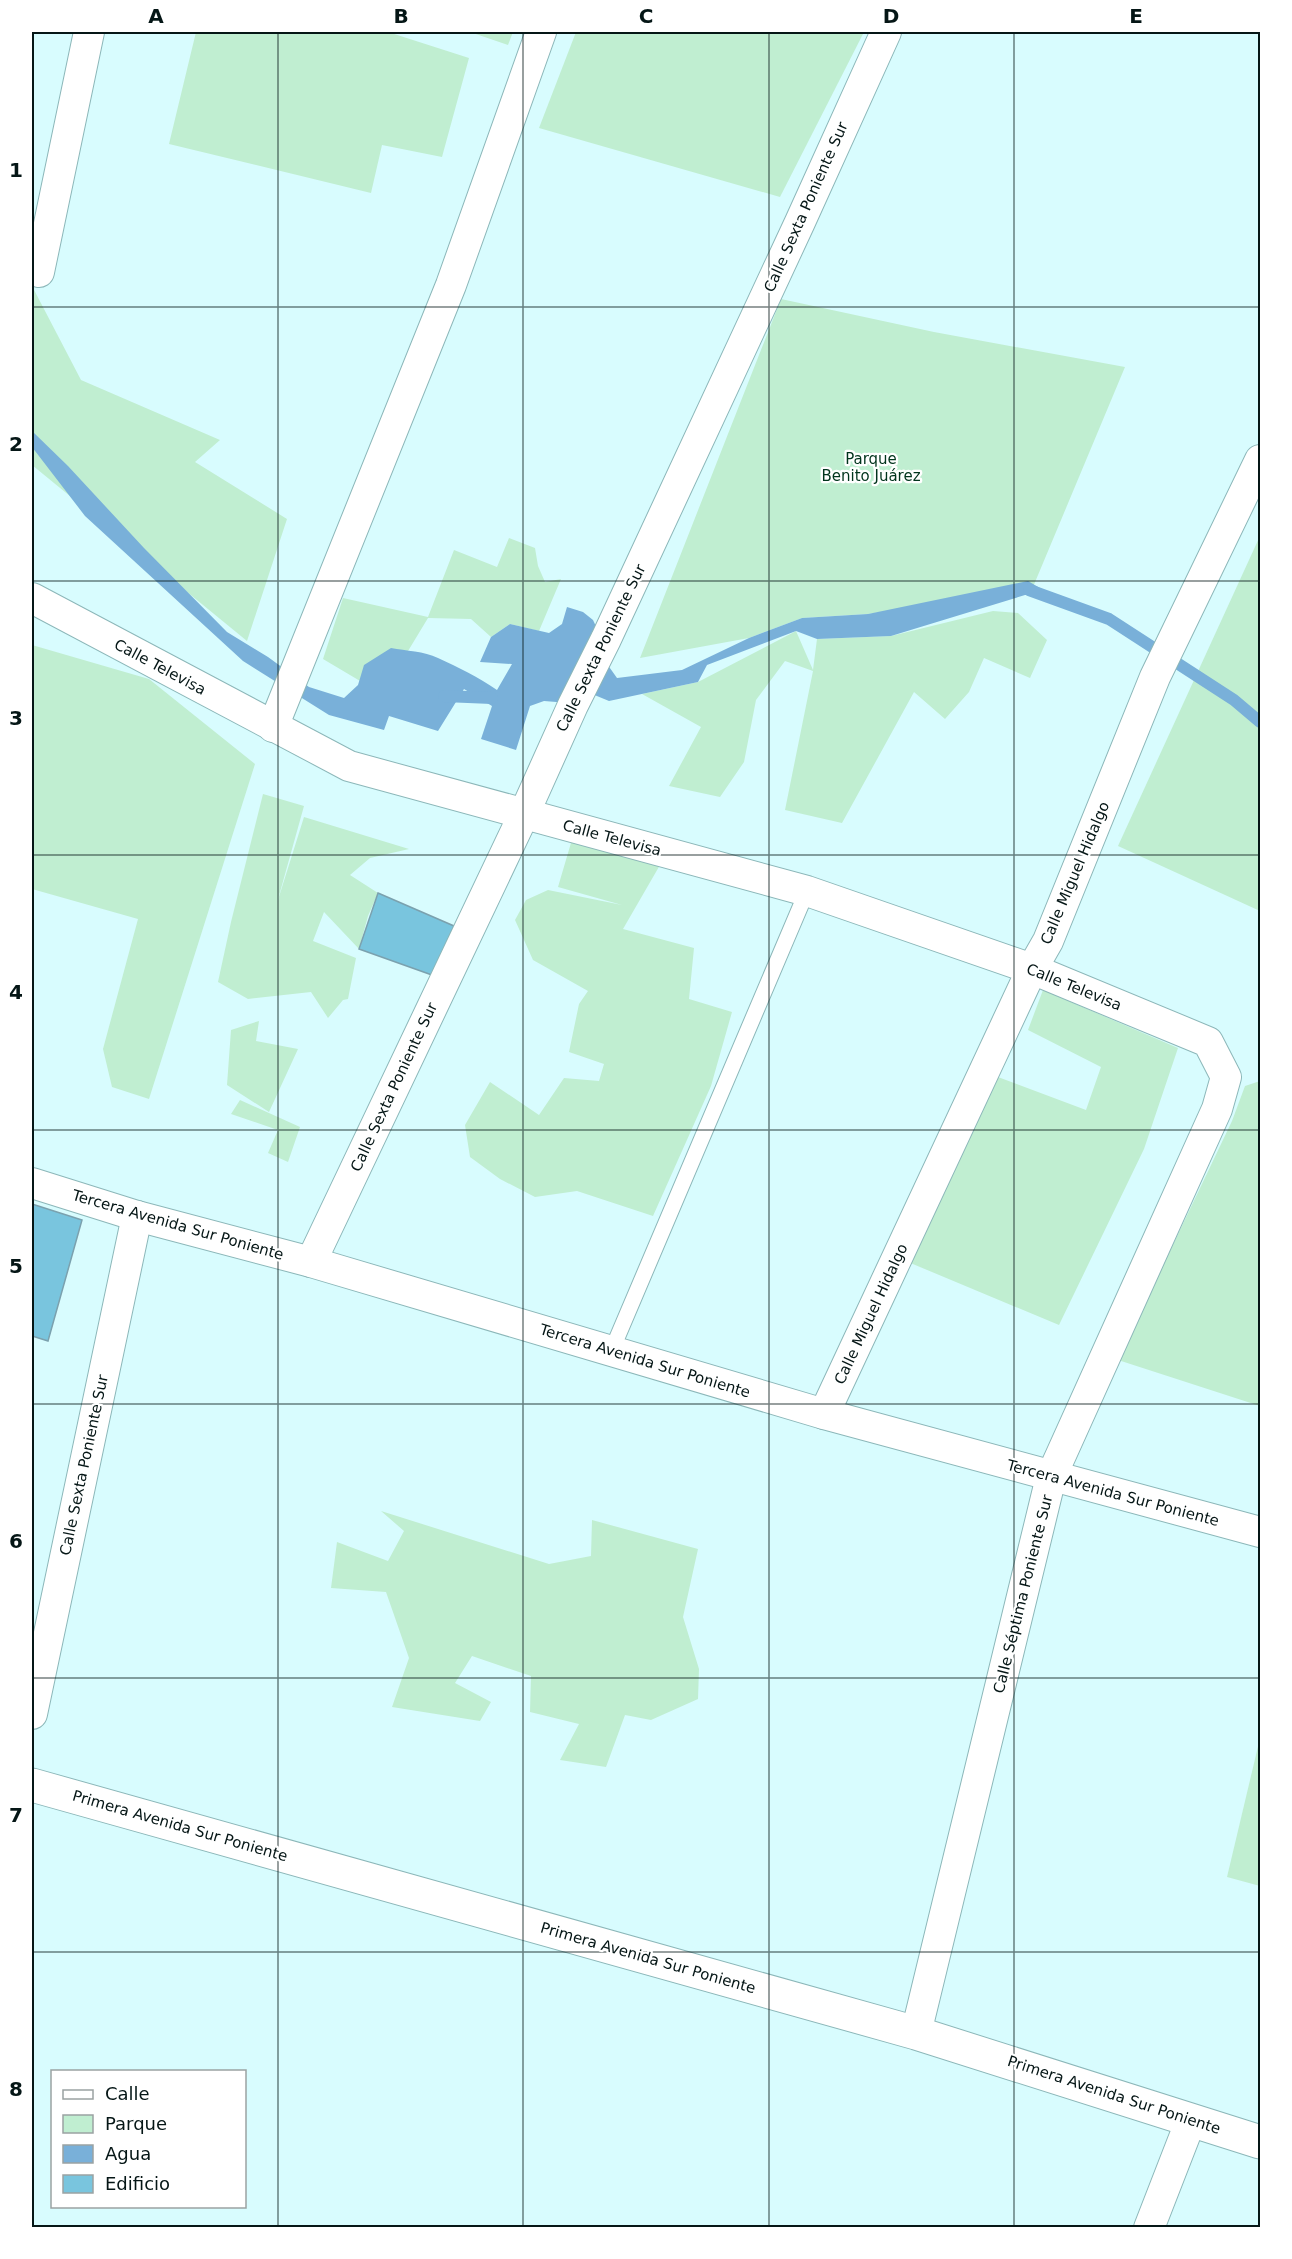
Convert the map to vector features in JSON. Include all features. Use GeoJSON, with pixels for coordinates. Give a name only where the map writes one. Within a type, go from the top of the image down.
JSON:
{"type":"FeatureCollection","features":[{"type":"Feature","properties":{"kind":"street"},"geometry":{"type":"LineString","coordinates":[[277,718],[451,285],[541,32]]}},
{"type":"Feature","properties":{"kind":"street","name":"Calle Sexta Poniente Sur"},"geometry":{"type":"LineString","coordinates":[[311,1262],[524,814],[886,32]]}},
{"type":"Feature","properties":{"kind":"street"},"geometry":{"type":"LineString","coordinates":[[39,272],[80,34]]}},
{"type":"Feature","properties":{"kind":"street","name":"Calle Miguel Hidalgo"},"geometry":{"type":"LineString","coordinates":[[824,1414],[1032,969],[1048,941],[1155,677],[1260,460]]}},
{"type":"Feature","properties":{"kind":"street","name":"Calle Televisa"},"geometry":{"type":"LineString","coordinates":[[32,598],[277,718],[350,766],[807,891],[1032,969],[1208,1042]]}},
{"type":"Feature","properties":{"kind":"street","name":"Calle Séptima Poniente Sur"},"geometry":{"type":"LineString","coordinates":[[916,2033],[1052,1477],[1217,1109],[1226,1077],[1208,1042]]}},
{"type":"Feature","properties":{"kind":"street","name":"Tercera Avenida Sur Poniente"},"geometry":{"type":"LineString","coordinates":[[32,1183],[137,1216],[311,1262],[824,1414],[1260,1532]]}},
{"type":"Feature","properties":{"kind":"street","name":"Calle Sexta Poniente Sur"},"geometry":{"type":"LineString","coordinates":[[32,1714],[137,1216]]}},
{"type":"Feature","properties":{"kind":"street","name":"Primera Avenida Sur Poniente"},"geometry":{"type":"LineString","coordinates":[[32,1785],[916,2033],[1260,2142]]}},
{"type":"Feature","properties":{"kind":"street"},"geometry":{"type":"LineString","coordinates":[[1149,2228],[1191,2120]]}},
{"type":"Feature","properties":{"kind":"lane"},"geometry":{"type":"LineString","coordinates":[[612,1352],[807,891]]}},
{"type":"Feature","properties":{"kind":"green space"},"geometry":{"type":"Polygon","coordinates":[[[196,32],[388,32],[469,58],[442,157],[382,145],[371,193],[169,144],[196,32]]]}},
{"type":"Feature","properties":{"kind":"green space"},"geometry":{"type":"Polygon","coordinates":[[[470,32],[513,32],[508,45],[470,32]]]}},
{"type":"Feature","properties":{"kind":"green space"},"geometry":{"type":"Polygon","coordinates":[[[576,32],[864,32],[780,197],[539,128],[576,32]]]}},
{"type":"Feature","properties":{"kind":"green space"},"geometry":{"type":"Polygon","coordinates":[[[32,286],[81,380],[220,440],[195,462],[287,519],[247,641],[32,465],[32,286]]]}},
{"type":"Feature","properties":{"kind":"green space","name":"Parque Benito Juárez"},"geometry":{"type":"Polygon","coordinates":[[[781,299],[934,332],[1125,367],[1033,587],[868,614],[802,618],[749,638],[640,658],[781,299]]]}},
{"type":"Feature","properties":{"kind":"green space"},"geometry":{"type":"Polygon","coordinates":[[[1260,536],[1260,911],[1118,846],[1260,536]]]}},
{"type":"Feature","properties":{"kind":"green space"},"geometry":{"type":"Polygon","coordinates":[[[509,538],[535,548],[538,566],[545,582],[561,579],[539,631],[510,624],[491,637],[471,619],[428,618],[382,694],[323,659],[343,598],[428,617],[454,550],[497,567],[509,538]]]}},
{"type":"Feature","properties":{"kind":"green space"},"geometry":{"type":"Polygon","coordinates":[[[993,611],[1018,613],[1047,640],[1030,678],[984,658],[969,692],[945,719],[914,692],[842,823],[785,810],[813,671],[785,661],[756,700],[744,762],[720,797],[669,786],[701,727],[642,694],[698,682],[796,631],[813,670],[817,639],[891,636],[993,611]]]}},
{"type":"Feature","properties":{"kind":"green space"},"geometry":{"type":"Polygon","coordinates":[[[32,645],[149,679],[255,764],[149,1099],[112,1087],[103,1049],[138,919],[32,889],[32,645]]]}},
{"type":"Feature","properties":{"kind":"green space"},"geometry":{"type":"Polygon","coordinates":[[[263,794],[304,806],[277,903],[304,817],[409,849],[370,858],[350,875],[378,893],[368,916],[359,949],[324,912],[313,941],[356,958],[348,999],[343,1000],[328,1018],[311,992],[248,999],[218,982],[263,794]]]}},
{"type":"Feature","properties":{"kind":"green space"},"geometry":{"type":"Polygon","coordinates":[[[573,836],[660,865],[623,929],[694,948],[689,999],[732,1012],[711,1086],[653,1216],[577,1191],[535,1197],[500,1179],[470,1157],[465,1125],[490,1082],[539,1115],[564,1078],[599,1081],[604,1064],[569,1052],[579,1004],[588,991],[533,960],[515,920],[526,900],[548,890],[622,905],[558,887],[573,836]]]}},
{"type":"Feature","properties":{"kind":"green space"},"geometry":{"type":"Polygon","coordinates":[[[1043,990],[1178,1048],[1144,1149],[1059,1325],[908,1262],[998,1077],[1086,1110],[1101,1067],[1028,1030],[1043,990]]]}},
{"type":"Feature","properties":{"kind":"green space"},"geometry":{"type":"Polygon","coordinates":[[[259,1021],[256,1041],[298,1049],[269,1112],[227,1085],[231,1030],[259,1021]]]}},
{"type":"Feature","properties":{"kind":"green space"},"geometry":{"type":"Polygon","coordinates":[[[1260,1081],[1260,1406],[1118,1360],[1232,1121],[1245,1086],[1260,1081]]]}},
{"type":"Feature","properties":{"kind":"green space"},"geometry":{"type":"Polygon","coordinates":[[[240,1100],[300,1127],[288,1162],[268,1153],[278,1130],[231,1114],[240,1100]]]}},
{"type":"Feature","properties":{"kind":"green space"},"geometry":{"type":"Polygon","coordinates":[[[381,1511],[549,1564],[591,1556],[592,1520],[698,1549],[683,1617],[699,1669],[698,1699],[651,1720],[625,1715],[606,1767],[560,1760],[579,1724],[530,1712],[531,1676],[472,1656],[455,1683],[491,1702],[480,1721],[392,1707],[409,1658],[386,1592],[331,1588],[337,1542],[388,1561],[404,1531],[381,1511]]]}},
{"type":"Feature","properties":{"kind":"green space"},"geometry":{"type":"Polygon","coordinates":[[[1260,1738],[1260,1886],[1227,1877],[1260,1738]]]}},
{"type":"Feature","properties":{"kind":"water"},"geometry":{"type":"Polygon","coordinates":[[[32,431],[227,632],[268,657],[309,687],[344,698],[358,685],[364,665],[391,648],[433,656],[468,672],[497,690],[512,664],[480,662],[491,637],[510,624],[549,633],[562,624],[567,607],[583,612],[593,620],[601,637],[600,654],[617,678],[682,670],[749,638],[802,618],[868,614],[1028,581],[1050,594],[1025,595],[891,636],[817,639],[796,631],[707,665],[698,682],[609,701],[580,689],[569,703],[544,701],[530,706],[516,750],[481,739],[492,706],[464,689],[438,731],[389,716],[384,730],[329,715],[243,661],[85,516],[32,447],[32,431]]]}},
{"type":"Feature","properties":{"kind":"building"},"geometry":{"type":"Polygon","coordinates":[[[378,893],[454,926],[432,975],[359,949],[378,893]]]}},
{"type":"Feature","properties":{"kind":"building"},"geometry":{"type":"Polygon","coordinates":[[[32,1204],[82,1220],[48,1341],[32,1336],[32,1204]]]}},
{"type":"Feature","properties":{"kind":"waterway"},"geometry":{"type":"LineString","coordinates":[[1029,590],[1109,619],[1234,700],[1260,722]]}},
{"type":"Feature","properties":{"kind":"waterway"},"geometry":{"type":"LineString","coordinates":[[444,696],[492,698]]}}]}
